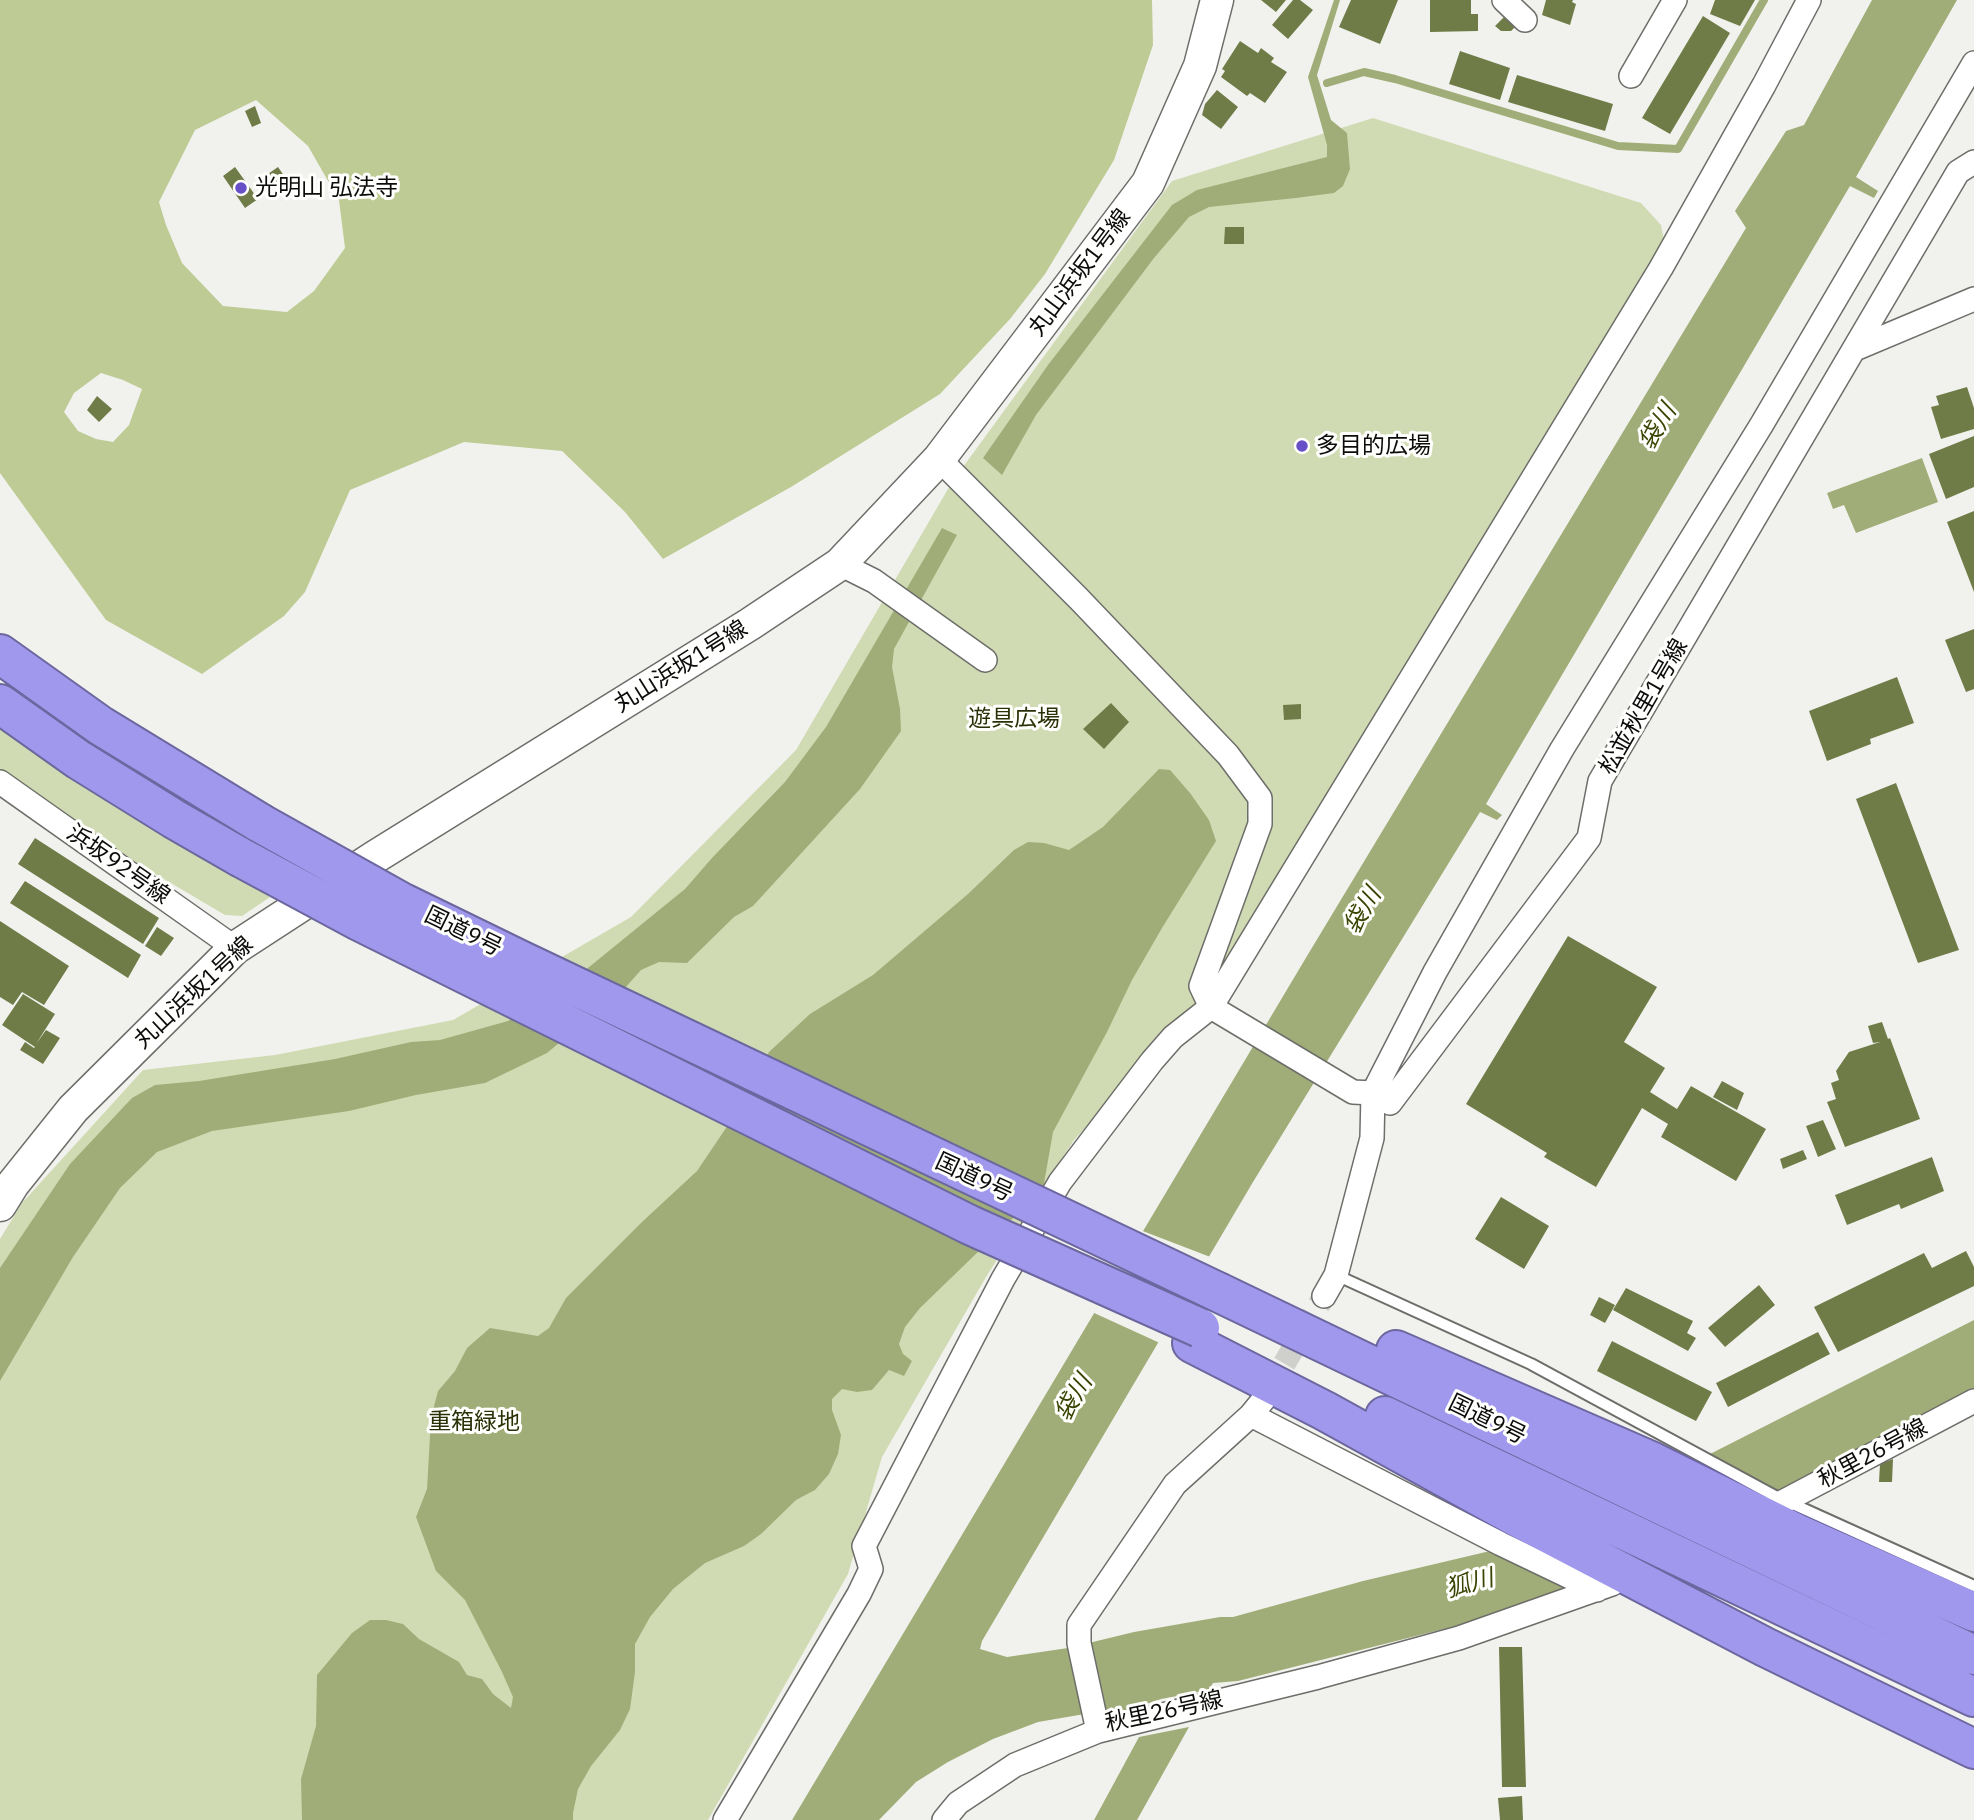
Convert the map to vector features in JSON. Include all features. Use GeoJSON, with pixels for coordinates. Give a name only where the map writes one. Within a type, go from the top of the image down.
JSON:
{"type":"FeatureCollection","features":[{"type":"Feature","properties":{"kind":"highway","name":"国道9号"},"geometry":{"type":"LineString","coordinates":[[0,654],[101,726],[260,823],[415,909],[988,1184],[1223,1285],[1612,1481],[1974,1655]]}},
{"type":"Feature","properties":{"kind":"highway","name":"国道9号"},"geometry":{"type":"LineString","coordinates":[[0,704],[91,767],[174,819],[370,926],[1196,1335],[1567,1502],[1974,1697]]}},
{"type":"Feature","properties":{"kind":"highway"},"geometry":{"type":"LineString","coordinates":[[1223,1285],[1653,1462],[1771,1503],[1857,1561],[1974,1612]]}},
{"type":"Feature","properties":{"kind":"highway"},"geometry":{"type":"LineString","coordinates":[[1196,1335],[1336,1417],[1513,1533],[1603,1582],[1765,1647],[1974,1749]]}},
{"type":"Feature","properties":{"kind":"street","name":"丸山浜坂1号線"},"geometry":{"type":"LineString","coordinates":[[0,1205],[13,1184],[73,1109],[235,948],[375,857],[750,624],[839,564],[939,459],[1148,183],[1200,66],[1217,0]]}},
{"type":"Feature","properties":{"kind":"street"},"geometry":{"type":"LineString","coordinates":[[1504,0],[1525,20]]}},
{"type":"Feature","properties":{"kind":"street"},"geometry":{"type":"LineString","coordinates":[[725,1820],[859,1594],[871,1569],[864,1546],[1003,1279],[1060,1182],[1173,1037],[1217,1011],[1661,268],[1809,0]]}},
{"type":"Feature","properties":{"kind":"street"},"geometry":{"type":"LineString","coordinates":[[1631,76],[1674,2]]}},
{"type":"Feature","properties":{"kind":"street"},"geometry":{"type":"LineString","coordinates":[[1324,1297],[1336,1275],[1373,1139],[1363,1092],[1562,749],[1762,424],[1974,63]]}},
{"type":"Feature","properties":{"kind":"street","name":"松並秋里1号線"},"geometry":{"type":"LineString","coordinates":[[1363,1092],[1390,1103],[1589,838],[1600,781],[1958,172],[1974,162]]}},
{"type":"Feature","properties":{"kind":"street"},"geometry":{"type":"LineString","coordinates":[[1855,349],[1974,299]]}},
{"type":"Feature","properties":{"kind":"street"},"geometry":{"type":"LineString","coordinates":[[939,459],[1219,745],[1260,799],[1261,824],[1201,986],[1217,1011],[1363,1092]]}},
{"type":"Feature","properties":{"kind":"street"},"geometry":{"type":"LineString","coordinates":[[839,564],[874,581],[985,660]]}},
{"type":"Feature","properties":{"kind":"street","name":"浜坂92号線"},"geometry":{"type":"LineString","coordinates":[[0,782],[235,948]]}},
{"type":"Feature","properties":{"kind":"street","name":"秋里26号線"},"geometry":{"type":"LineString","coordinates":[[1771,1503],[1974,1401]]}},
{"type":"Feature","properties":{"kind":"street","name":"秋里26号線"},"geometry":{"type":"LineString","coordinates":[[1513,1533],[1257,1407],[1175,1484],[1079,1625],[1079,1643],[1096,1722],[1318,1677],[1459,1638],[1603,1582]]}},
{"type":"Feature","properties":{"kind":"street"},"geometry":{"type":"LineString","coordinates":[[944,1820],[958,1803],[1015,1765],[1096,1722]]}},
{"type":"Feature","properties":{"kind":"lane"},"geometry":{"type":"LineString","coordinates":[[1336,1275],[1531,1364],[1693,1451],[1771,1503],[1974,1586]]}},
{"type":"Feature","properties":{"kind":"green space","name":"重箱緑地"},"geometry":{"type":"Polygon","coordinates":[[[1373,118],[1641,203],[1661,225],[1665,245],[1218,984],[1074,1140],[986,1277],[882,1457],[848,1574],[708,1820],[0,1820],[0,1239],[22,1203],[143,1070],[275,1055],[453,1020],[631,917],[796,750],[952,482],[1172,181],[1373,118]]]}},
{"type":"Feature","properties":{"kind":"green space"},"geometry":{"type":"Polygon","coordinates":[[[0,725],[144,822],[270,897],[242,916],[225,915],[108,846],[0,772],[0,725]]]}},
{"type":"Feature","properties":{"kind":"shaded area"},"geometry":{"type":"Polygon","coordinates":[[[0,0],[1152,0],[1153,45],[1114,160],[1045,274],[1010,319],[940,394],[791,487],[663,559],[625,512],[562,451],[464,442],[350,490],[305,592],[284,616],[202,674],[106,620],[0,473],[0,0]],[[256,100],[195,130],[159,202],[182,263],[223,306],[287,312],[314,291],[345,248],[339,200],[308,146],[256,100]],[[101,373],[74,393],[64,412],[78,431],[96,439],[113,442],[129,425],[142,389],[101,373]]]}},
{"type":"Feature","properties":{"kind":"water"},"geometry":{"type":"Polygon","coordinates":[[[1334,0],[1340,0],[1317,75],[1331,120],[1347,133],[1350,169],[1343,186],[1334,193],[1209,207],[1189,217],[1154,258],[1036,415],[1002,475],[983,458],[1048,365],[1172,205],[1197,190],[1327,157],[1327,145],[1308,77],[1334,0]]]}},
{"type":"Feature","properties":{"kind":"water"},"geometry":{"type":"Polygon","coordinates":[[[1872,0],[1957,0],[1856,177],[1878,191],[1874,198],[1850,186],[1486,804],[1502,815],[1497,820],[1480,812],[1253,1182],[982,1641],[980,1649],[1007,1657],[1068,1648],[1134,1632],[1233,1617],[1363,1581],[1490,1551],[1694,1457],[1712,1453],[1974,1320],[1974,1389],[1841,1459],[1646,1556],[1572,1589],[1499,1615],[1238,1681],[1213,1683],[1209,1690],[1161,1699],[1109,1717],[1108,1710],[1038,1722],[993,1739],[948,1762],[916,1782],[879,1820],[792,1820],[1307,956],[1746,228],[1735,211],[1786,131],[1804,125],[1872,0]]]}},
{"type":"Feature","properties":{"kind":"water"},"geometry":{"type":"Polygon","coordinates":[[[1922,458],[1938,502],[1856,533],[1844,505],[1833,509],[1827,493],[1922,458]]]}},
{"type":"Feature","properties":{"kind":"water"},"geometry":{"type":"Polygon","coordinates":[[[942,528],[957,535],[894,649],[892,667],[901,731],[860,789],[753,906],[734,917],[687,963],[659,962],[641,970],[625,988],[547,1053],[485,1083],[416,1095],[349,1111],[212,1131],[157,1152],[120,1188],[73,1257],[0,1381],[0,1268],[70,1164],[132,1098],[155,1085],[199,1081],[335,1059],[411,1042],[440,1040],[508,1021],[583,972],[685,889],[785,782],[826,727],[942,528]]]}},
{"type":"Feature","properties":{"kind":"water"},"geometry":{"type":"Polygon","coordinates":[[[1159,769],[1170,770],[1190,793],[1209,820],[1216,841],[1132,980],[1053,1132],[1043,1189],[920,1308],[905,1327],[899,1344],[903,1354],[912,1361],[904,1376],[889,1370],[872,1390],[857,1392],[842,1389],[832,1399],[832,1410],[841,1435],[838,1454],[829,1474],[815,1490],[796,1500],[761,1534],[744,1546],[705,1563],[673,1589],[650,1617],[635,1644],[635,1672],[630,1709],[620,1730],[591,1766],[578,1789],[573,1820],[302,1820],[301,1779],[316,1726],[317,1675],[352,1633],[370,1620],[403,1624],[419,1639],[459,1662],[467,1675],[482,1679],[493,1694],[511,1708],[513,1697],[502,1672],[465,1600],[436,1571],[416,1517],[427,1489],[431,1418],[438,1391],[455,1371],[467,1348],[490,1328],[538,1336],[549,1328],[566,1298],[697,1171],[726,1128],[769,1052],[810,1014],[873,975],[968,894],[1014,850],[1028,842],[1069,850],[1103,827],[1159,769]]]}},
{"type":"Feature","properties":{"kind":"water"},"geometry":{"type":"Polygon","coordinates":[[[1189,1727],[1137,1820],[1094,1820],[1139,1737],[1189,1727]]]}},
{"type":"Feature","properties":{"kind":"pier"},"geometry":{"type":"Polygon","coordinates":[[[1140,1230],[1213,1258],[1162,1344],[1092,1312],[1140,1230]]]}},
{"type":"Feature","properties":{"kind":"building"},"geometry":{"type":"Polygon","coordinates":[[[1261,0],[1286,0],[1276,12],[1261,0]]]}},
{"type":"Feature","properties":{"kind":"building"},"geometry":{"type":"Polygon","coordinates":[[[1293,0],[1300,0],[1313,10],[1288,39],[1272,25],[1293,0]]]}},
{"type":"Feature","properties":{"kind":"building"},"geometry":{"type":"Polygon","coordinates":[[[1351,0],[1398,0],[1380,44],[1339,27],[1351,0]]]}},
{"type":"Feature","properties":{"kind":"building"},"geometry":{"type":"Polygon","coordinates":[[[1430,0],[1471,0],[1471,14],[1478,14],[1478,31],[1430,32],[1430,0]]]}},
{"type":"Feature","properties":{"kind":"building"},"geometry":{"type":"Polygon","coordinates":[[[1546,0],[1573,0],[1576,4],[1570,25],[1542,15],[1546,0]]]}},
{"type":"Feature","properties":{"kind":"building"},"geometry":{"type":"Polygon","coordinates":[[[1715,0],[1755,0],[1740,26],[1710,14],[1715,0]]]}},
{"type":"Feature","properties":{"kind":"building"},"geometry":{"type":"Polygon","coordinates":[[[1506,15],[1517,25],[1511,31],[1501,31],[1495,26],[1506,15]]]}},
{"type":"Feature","properties":{"kind":"building"},"geometry":{"type":"Polygon","coordinates":[[[1703,16],[1730,33],[1670,134],[1642,118],[1703,16]]]}},
{"type":"Feature","properties":{"kind":"building"},"geometry":{"type":"Polygon","coordinates":[[[1240,41],[1258,53],[1261,48],[1274,58],[1271,62],[1287,72],[1265,103],[1250,93],[1247,96],[1221,77],[1225,71],[1222,69],[1240,41]]]}},
{"type":"Feature","properties":{"kind":"building"},"geometry":{"type":"Polygon","coordinates":[[[1460,51],[1510,68],[1500,100],[1449,84],[1460,51]]]}},
{"type":"Feature","properties":{"kind":"building"},"geometry":{"type":"Polygon","coordinates":[[[1517,75],[1613,104],[1605,131],[1508,102],[1517,75]]]}},
{"type":"Feature","properties":{"kind":"building"},"geometry":{"type":"Polygon","coordinates":[[[1217,90],[1238,107],[1221,129],[1202,115],[1205,104],[1217,90]]]}},
{"type":"Feature","properties":{"kind":"building"},"geometry":{"type":"Polygon","coordinates":[[[255,106],[261,123],[252,127],[245,111],[255,106]]]}},
{"type":"Feature","properties":{"kind":"building"},"geometry":{"type":"Polygon","coordinates":[[[235,167],[258,199],[245,208],[223,176],[235,167]]]}},
{"type":"Feature","properties":{"kind":"building"},"geometry":{"type":"Polygon","coordinates":[[[278,167],[287,180],[271,191],[262,178],[278,167]]]}},
{"type":"Feature","properties":{"kind":"building"},"geometry":{"type":"Polygon","coordinates":[[[1225,227],[1244,227],[1244,244],[1224,244],[1225,227]]]}},
{"type":"Feature","properties":{"kind":"building"},"geometry":{"type":"Polygon","coordinates":[[[1967,387],[1974,408],[1974,429],[1941,439],[1931,407],[1939,405],[1936,396],[1967,387]]]}},
{"type":"Feature","properties":{"kind":"building"},"geometry":{"type":"Polygon","coordinates":[[[97,396],[112,409],[99,422],[87,410],[97,396]]]}},
{"type":"Feature","properties":{"kind":"building"},"geometry":{"type":"Polygon","coordinates":[[[1974,436],[1974,487],[1946,499],[1929,454],[1974,436]]]}},
{"type":"Feature","properties":{"kind":"building"},"geometry":{"type":"Polygon","coordinates":[[[1974,511],[1974,592],[1947,522],[1974,511]]]}},
{"type":"Feature","properties":{"kind":"building"},"geometry":{"type":"Polygon","coordinates":[[[1974,629],[1974,689],[1966,692],[1945,640],[1974,629]]]}},
{"type":"Feature","properties":{"kind":"building"},"geometry":{"type":"Polygon","coordinates":[[[1897,677],[1914,723],[1870,739],[1871,744],[1827,761],[1809,711],[1897,677]]]}},
{"type":"Feature","properties":{"kind":"building"},"geometry":{"type":"Polygon","coordinates":[[[1111,703],[1129,722],[1104,749],[1083,729],[1111,703]]]}},
{"type":"Feature","properties":{"kind":"building"},"geometry":{"type":"Polygon","coordinates":[[[1301,704],[1301,719],[1284,720],[1283,705],[1301,704]]]}},
{"type":"Feature","properties":{"kind":"building"},"geometry":{"type":"Polygon","coordinates":[[[1896,783],[1959,950],[1918,963],[1856,799],[1896,783]]]}},
{"type":"Feature","properties":{"kind":"building"},"geometry":{"type":"Polygon","coordinates":[[[35,838],[159,918],[143,944],[18,864],[35,838]]]}},
{"type":"Feature","properties":{"kind":"building"},"geometry":{"type":"Polygon","coordinates":[[[25,881],[141,955],[128,978],[10,903],[25,881]]]}},
{"type":"Feature","properties":{"kind":"building"},"geometry":{"type":"Polygon","coordinates":[[[0,921],[69,966],[44,1005],[22,992],[13,1005],[0,997],[0,921]]]}},
{"type":"Feature","properties":{"kind":"building"},"geometry":{"type":"Polygon","coordinates":[[[157,927],[174,938],[161,956],[145,946],[157,927]]]}},
{"type":"Feature","properties":{"kind":"building"},"geometry":{"type":"Polygon","coordinates":[[[1568,936],[1657,987],[1624,1042],[1665,1068],[1650,1092],[1677,1109],[1691,1086],[1766,1129],[1736,1181],[1661,1137],[1668,1124],[1642,1108],[1596,1187],[1544,1157],[1547,1153],[1466,1104],[1568,936]]]}},
{"type":"Feature","properties":{"kind":"building"},"geometry":{"type":"Polygon","coordinates":[[[23,994],[55,1014],[36,1044],[46,1030],[60,1038],[43,1064],[20,1050],[25,1042],[35,1047],[2,1025],[23,994]]]}},
{"type":"Feature","properties":{"kind":"building"},"geometry":{"type":"Polygon","coordinates":[[[1882,1022],[1920,1119],[1845,1147],[1827,1102],[1836,1099],[1831,1083],[1839,1080],[1836,1071],[1849,1052],[1880,1042],[1873,1043],[1868,1026],[1882,1022]]]}},
{"type":"Feature","properties":{"kind":"building"},"geometry":{"type":"Polygon","coordinates":[[[1722,1081],[1744,1093],[1737,1110],[1713,1097],[1722,1081]]]}},
{"type":"Feature","properties":{"kind":"building"},"geometry":{"type":"Polygon","coordinates":[[[1823,1120],[1836,1149],[1818,1157],[1806,1126],[1823,1120]]]}},
{"type":"Feature","properties":{"kind":"building"},"geometry":{"type":"Polygon","coordinates":[[[1803,1150],[1807,1159],[1783,1169],[1780,1159],[1803,1150]]]}},
{"type":"Feature","properties":{"kind":"building"},"geometry":{"type":"Polygon","coordinates":[[[1932,1157],[1944,1191],[1901,1209],[1899,1204],[1847,1225],[1835,1195],[1932,1157]]]}},
{"type":"Feature","properties":{"kind":"building"},"geometry":{"type":"Polygon","coordinates":[[[1501,1197],[1549,1226],[1524,1269],[1475,1239],[1501,1197]]]}},
{"type":"Feature","properties":{"kind":"building"},"geometry":{"type":"Polygon","coordinates":[[[1966,1251],[1974,1267],[1974,1286],[1838,1352],[1814,1307],[1924,1253],[1932,1268],[1966,1251]]]}},
{"type":"Feature","properties":{"kind":"building"},"geometry":{"type":"Polygon","coordinates":[[[1759,1285],[1775,1305],[1725,1347],[1708,1328],[1759,1285]]]}},
{"type":"Feature","properties":{"kind":"building"},"geometry":{"type":"Polygon","coordinates":[[[1626,1288],[1693,1321],[1687,1333],[1696,1338],[1688,1351],[1613,1310],[1626,1288]]]}},
{"type":"Feature","properties":{"kind":"building"},"geometry":{"type":"Polygon","coordinates":[[[1599,1297],[1615,1305],[1605,1323],[1590,1315],[1599,1297]]]}},
{"type":"Feature","properties":{"kind":"building"},"geometry":{"type":"Polygon","coordinates":[[[1818,1332],[1830,1354],[1728,1407],[1716,1383],[1818,1332]]]}},
{"type":"Feature","properties":{"kind":"building"},"geometry":{"type":"Polygon","coordinates":[[[1612,1341],[1712,1392],[1696,1421],[1597,1371],[1612,1341]]]}},
{"type":"Feature","properties":{"kind":"building"},"geometry":{"type":"Polygon","coordinates":[[[1893,1459],[1892,1482],[1879,1482],[1880,1464],[1893,1459]]]}},
{"type":"Feature","properties":{"kind":"building"},"geometry":{"type":"Polygon","coordinates":[[[1499,1647],[1522,1647],[1526,1787],[1502,1787],[1499,1647]]]}},
{"type":"Feature","properties":{"kind":"building"},"geometry":{"type":"Polygon","coordinates":[[[1522,1796],[1523,1820],[1500,1820],[1498,1798],[1522,1796]]]}},
{"type":"Feature","properties":{"kind":"waterway"},"geometry":{"type":"LineString","coordinates":[[1327,83],[1364,72],[1618,146],[1678,149],[1764,0]]}},
{"type":"Feature","properties":{"kind":"tunnel"},"geometry":{"type":"LineString","coordinates":[[1267,1393],[1324,1296]]}},
{"type":"Feature","properties":{"kind":"place","name":"光明山 弘法寺"},"geometry":{"type":"Point","coordinates":[241,188]}},
{"type":"Feature","properties":{"kind":"place","name":"多目的広場"},"geometry":{"type":"Point","coordinates":[1302,446]}},
{"type":"Feature","properties":{"kind":"water label","name":"袋川"},"geometry":{"type":"Point","coordinates":[1658,427]}},
{"type":"Feature","properties":{"kind":"water label","name":"袋川"},"geometry":{"type":"Point","coordinates":[1363,911]}},
{"type":"Feature","properties":{"kind":"water label","name":"袋川"},"geometry":{"type":"Point","coordinates":[1074,1398]}},
{"type":"Feature","properties":{"kind":"water label","name":"狐川"},"geometry":{"type":"Point","coordinates":[1470,1584]}},
{"type":"Feature","properties":{"kind":"park label","name":"遊具広場"},"geometry":{"type":"Point","coordinates":[1014,719]}}]}
